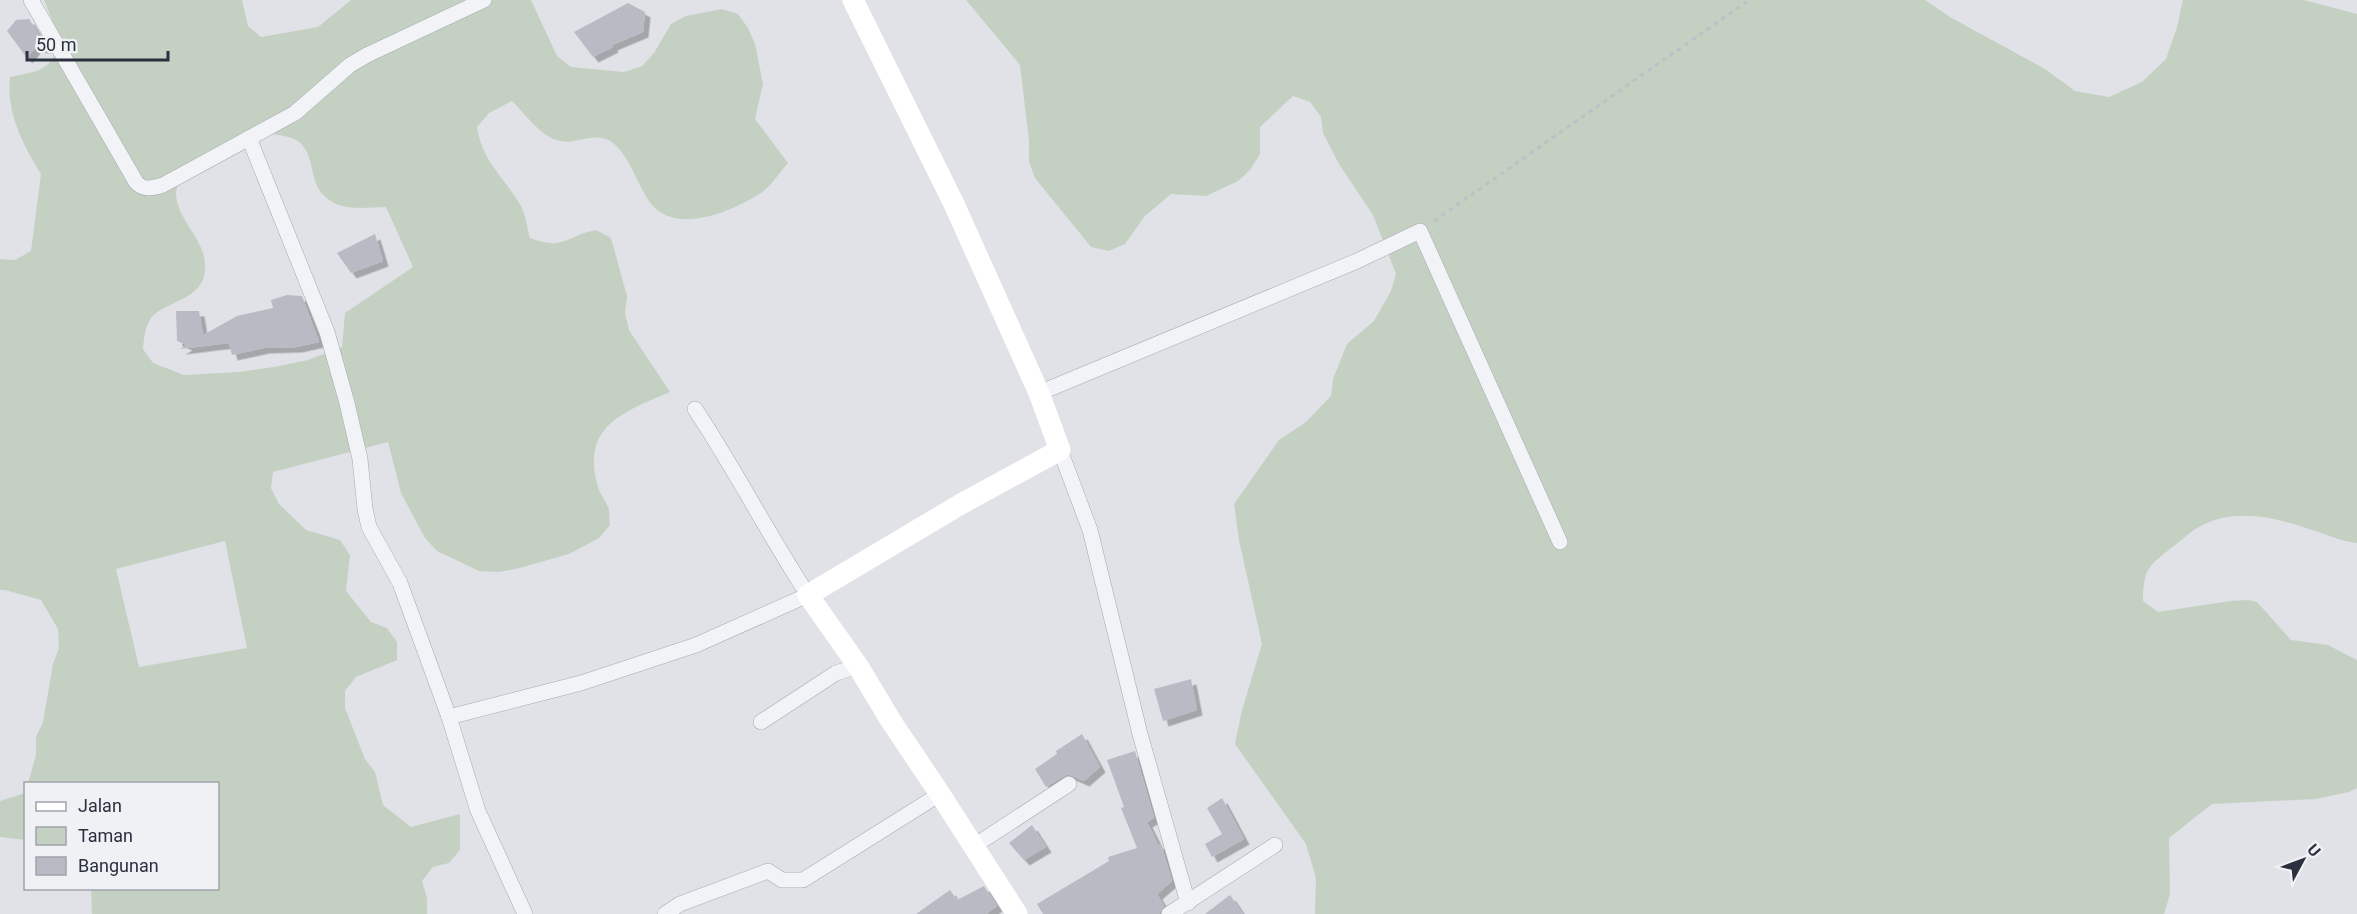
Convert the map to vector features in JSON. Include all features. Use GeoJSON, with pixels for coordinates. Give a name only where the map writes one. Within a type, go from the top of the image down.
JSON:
{"type":"FeatureCollection","features":[{"type":"Feature","properties":{"kind":"street"},"geometry":{"type":"LineString","coordinates":[[31,0],[140,186],[153,188],[163,185],[295,113],[359,60],[392,42],[484,0]]}},
{"type":"Feature","properties":{"kind":"street"},"geometry":{"type":"LineString","coordinates":[[853,0],[954,204],[1040,393],[1090,530],[1140,734],[1188,903]]}},
{"type":"Feature","properties":{"kind":"street"},"geometry":{"type":"LineString","coordinates":[[249,138],[327,332],[360,459],[364,509],[369,527],[400,583],[449,717],[478,811],[525,914]]}},
{"type":"Feature","properties":{"kind":"street"},"geometry":{"type":"LineString","coordinates":[[1040,393],[1357,261],[1420,231],[1560,542]]}},
{"type":"Feature","properties":{"kind":"street"},"geometry":{"type":"LineString","coordinates":[[695,409],[720,446],[776,546],[858,666],[891,721],[1017,914]]}},
{"type":"Feature","properties":{"kind":"street"},"geometry":{"type":"LineString","coordinates":[[449,717],[581,683],[696,645],[808,595],[961,504],[1060,450]]}},
{"type":"Feature","properties":{"kind":"street"},"geometry":{"type":"LineString","coordinates":[[760,722],[836,673],[858,666]]}},
{"type":"Feature","properties":{"kind":"street"},"geometry":{"type":"LineString","coordinates":[[974,846],[1069,784]]}},
{"type":"Feature","properties":{"kind":"street"},"geometry":{"type":"LineString","coordinates":[[665,914],[680,904],[768,871],[782,880],[803,880],[940,794]]}},
{"type":"Feature","properties":{"kind":"street"},"geometry":{"type":"LineString","coordinates":[[1169,914],[1275,845]]}},
{"type":"Feature","properties":{"kind":"path"},"geometry":{"type":"LineString","coordinates":[[1420,231],[1749,0]]}},
{"type":"Feature","properties":{"kind":"green space"},"geometry":{"type":"Polygon","coordinates":[[[44,0],[242,0],[248,26],[261,37],[318,27],[351,0],[531,0],[557,56],[571,67],[624,72],[642,66],[654,53],[671,24],[686,16],[722,9],[738,14],[755,44],[763,84],[755,119],[788,163],[761,193],[721,213],[691,219],[663,214],[652,205],[620,149],[613,143],[600,138],[567,142],[553,139],[534,125],[512,101],[489,113],[477,127],[483,149],[520,205],[530,238],[542,242],[558,243],[596,230],[611,238],[627,296],[625,313],[629,330],[670,392],[635,407],[621,416],[609,425],[600,437],[595,451],[594,469],[599,490],[609,509],[610,525],[599,538],[569,554],[516,569],[498,572],[479,571],[437,551],[425,538],[401,493],[388,442],[273,472],[271,488],[279,504],[306,530],[340,540],[350,555],[346,591],[371,622],[387,628],[397,642],[397,660],[356,677],[345,691],[345,708],[365,759],[375,772],[383,805],[411,827],[460,814],[460,850],[449,863],[433,867],[422,881],[427,898],[427,914],[92,914],[91,890],[219,890],[219,782],[28,782],[36,755],[36,737],[43,722],[53,664],[59,648],[58,629],[41,600],[0,590],[0,259],[15,260],[31,251],[41,174],[17,128],[9,90],[10,77],[42,68],[57,52],[61,42],[44,0]],[[273,134],[180,176],[176,192],[178,204],[202,250],[205,271],[203,281],[197,288],[157,313],[149,321],[143,349],[153,363],[184,375],[239,372],[308,360],[342,347],[345,313],[413,267],[386,207],[350,207],[329,200],[317,186],[308,153],[300,143],[285,136],[273,134]],[[225,541],[116,569],[139,667],[247,648],[225,541]]]}},
{"type":"Feature","properties":{"kind":"green space"},"geometry":{"type":"Polygon","coordinates":[[[966,0],[1925,0],[1950,17],[2045,69],[2075,91],[2109,97],[2142,82],[2166,59],[2183,0],[2304,0],[2357,14],[2357,543],[2269,518],[2241,516],[2214,520],[2194,530],[2159,557],[2150,568],[2144,581],[2143,601],[2158,612],[2230,601],[2257,602],[2291,640],[2328,645],[2357,660],[2357,788],[2349,792],[2315,799],[2212,804],[2169,838],[2170,894],[2164,914],[1315,914],[1316,878],[1306,844],[1235,744],[1242,710],[1262,644],[1239,540],[1234,504],[1279,440],[1306,422],[1331,396],[1333,379],[1347,344],[1374,321],[1391,291],[1396,274],[1373,215],[1339,164],[1323,133],[1321,117],[1310,102],[1293,96],[1260,127],[1260,154],[1250,170],[1238,181],[1206,196],[1171,194],[1145,216],[1125,244],[1109,251],[1091,247],[1035,178],[1029,162],[1029,141],[1020,65],[966,0]]]}},
{"type":"Feature","properties":{"kind":"green space"},"geometry":{"type":"Polygon","coordinates":[[[24,793],[24,840],[0,837],[0,801],[24,793]]]}},
{"type":"Feature","properties":{"kind":"building"},"geometry":{"type":"Polygon","coordinates":[[[628,3],[645,12],[643,32],[612,45],[613,47],[593,57],[574,32],[628,3]]]}},
{"type":"Feature","properties":{"kind":"building"},"geometry":{"type":"Polygon","coordinates":[[[29,19],[47,48],[36,47],[27,58],[7,31],[16,20],[29,19]]]}},
{"type":"Feature","properties":{"kind":"building"},"geometry":{"type":"Polygon","coordinates":[[[375,234],[383,261],[351,273],[337,253],[375,234]]]}},
{"type":"Feature","properties":{"kind":"building"},"geometry":{"type":"Polygon","coordinates":[[[287,295],[302,296],[319,342],[297,347],[264,348],[232,355],[229,343],[180,349],[187,345],[177,341],[176,311],[199,311],[203,335],[237,316],[273,308],[271,300],[287,295]]]}},
{"type":"Feature","properties":{"kind":"building"},"geometry":{"type":"Polygon","coordinates":[[[1191,679],[1197,710],[1163,721],[1154,689],[1191,679]]]}},
{"type":"Feature","properties":{"kind":"building"},"geometry":{"type":"Polygon","coordinates":[[[1082,734],[1100,767],[1084,781],[1068,774],[1046,787],[1035,769],[1057,754],[1056,751],[1082,734]]]}},
{"type":"Feature","properties":{"kind":"building"},"geometry":{"type":"Polygon","coordinates":[[[1135,751],[1154,818],[1147,822],[1158,844],[1161,844],[1172,881],[1157,894],[1164,906],[1159,914],[1043,914],[1037,904],[1109,861],[1108,857],[1137,848],[1121,808],[1124,807],[1107,760],[1135,751]]]}},
{"type":"Feature","properties":{"kind":"building"},"geometry":{"type":"Polygon","coordinates":[[[1222,798],[1244,839],[1212,857],[1205,844],[1222,834],[1207,808],[1222,798]]]}},
{"type":"Feature","properties":{"kind":"building"},"geometry":{"type":"Polygon","coordinates":[[[1032,825],[1046,847],[1024,860],[1009,843],[1032,825]]]}},
{"type":"Feature","properties":{"kind":"building"},"geometry":{"type":"Polygon","coordinates":[[[984,886],[997,906],[986,914],[916,914],[950,890],[957,900],[984,886]]]}},
{"type":"Feature","properties":{"kind":"building"},"geometry":{"type":"Polygon","coordinates":[[[1230,895],[1243,914],[1205,914],[1230,895]]]}}]}
